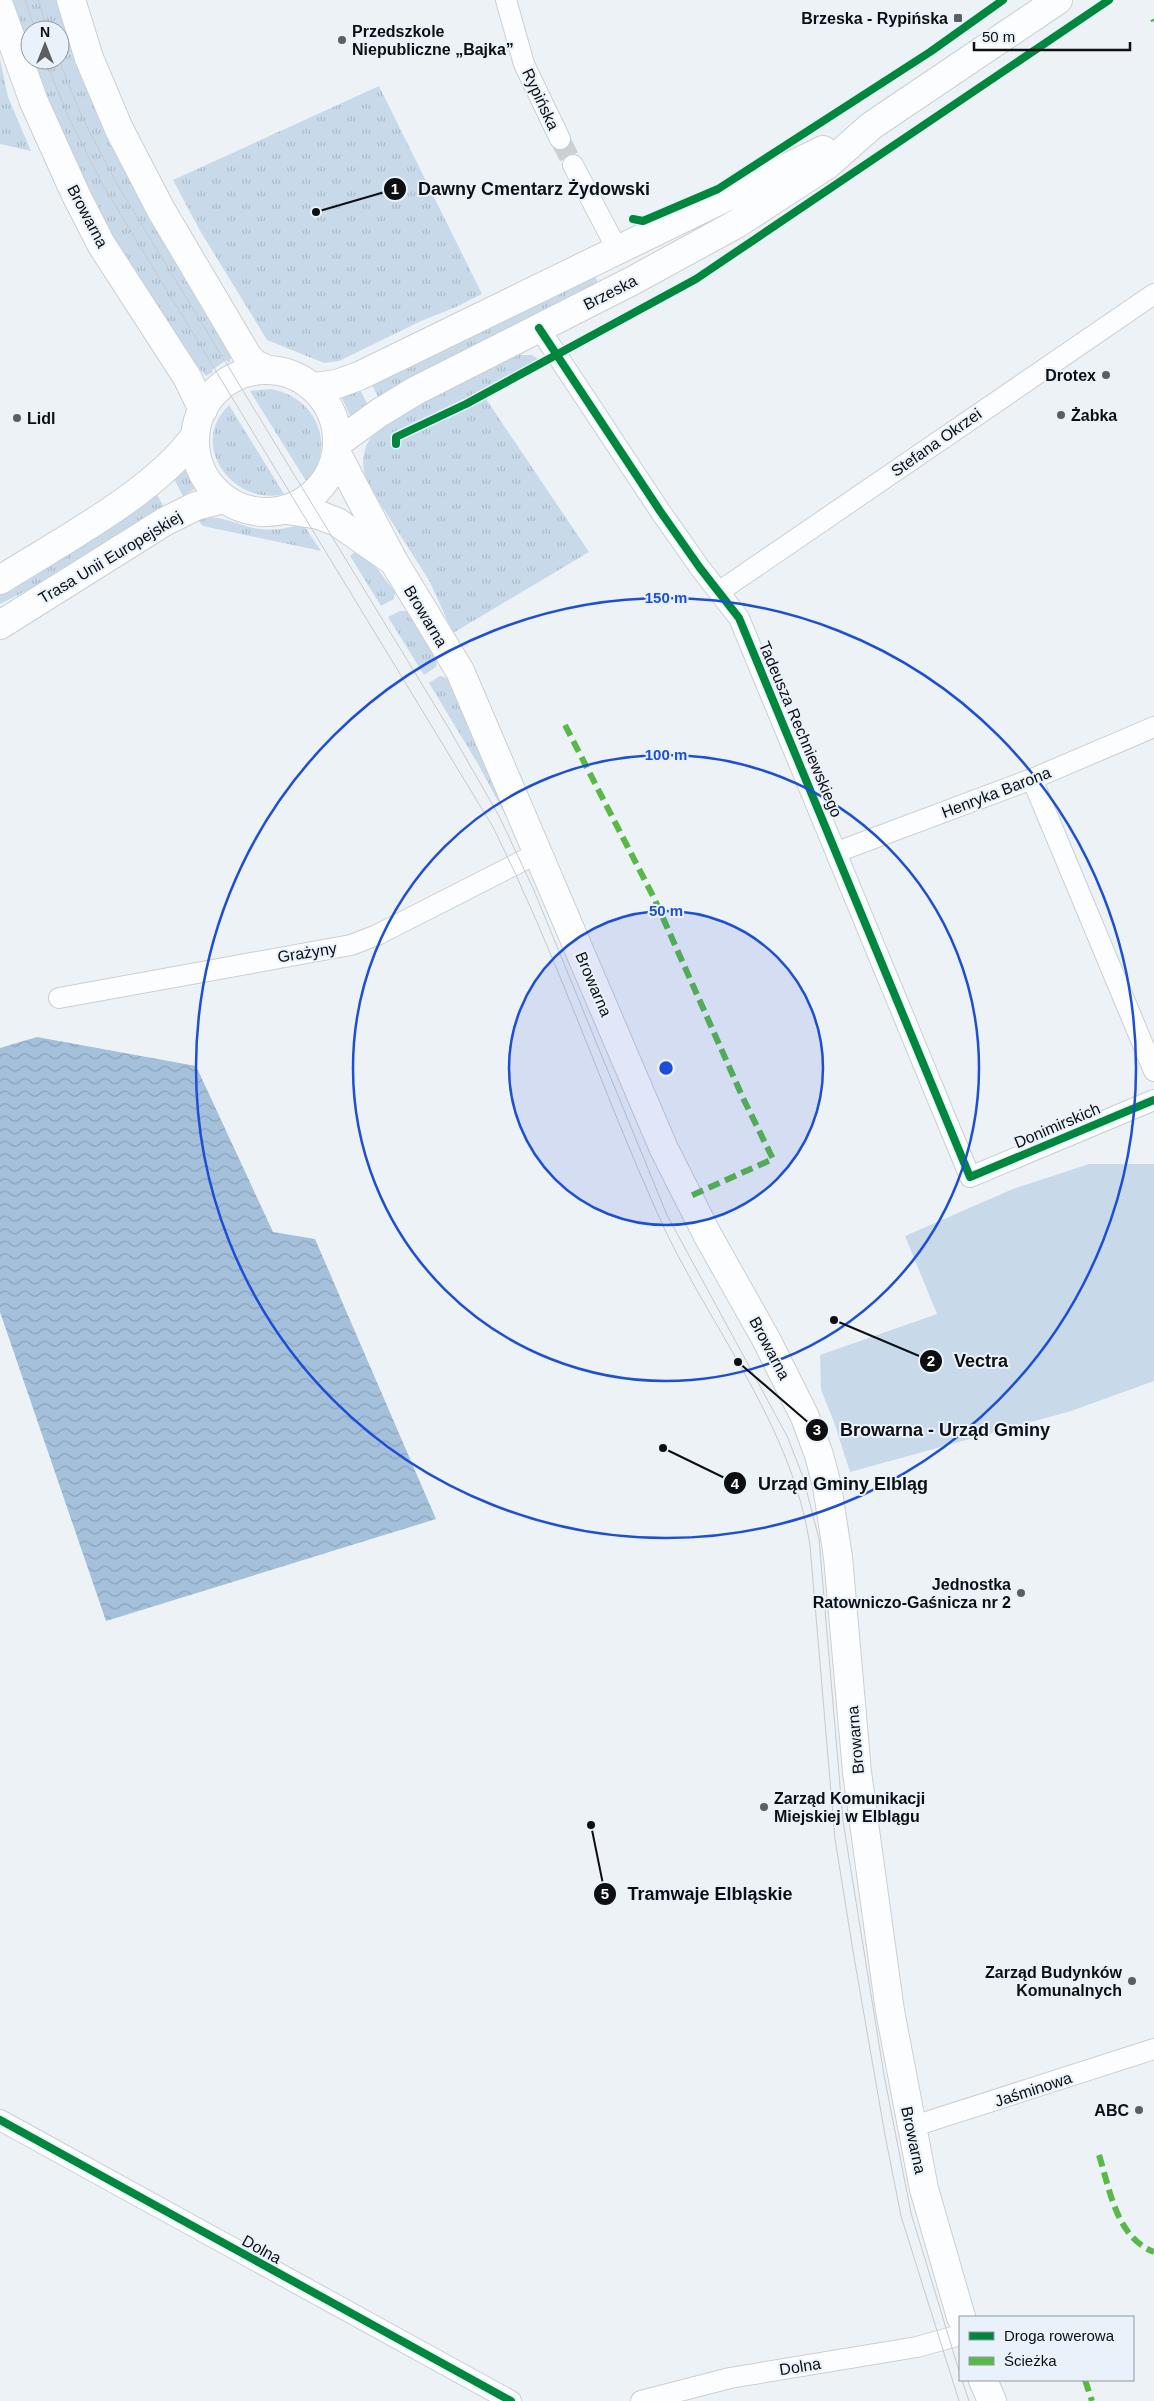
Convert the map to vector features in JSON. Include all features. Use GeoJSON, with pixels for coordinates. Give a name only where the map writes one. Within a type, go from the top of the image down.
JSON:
{"type":"FeatureCollection","features":[{"type":"Feature","properties":{"kind":"main road"},"geometry":{"type":"LineString","coordinates":[[71,0],[89,58],[106,100],[141,173],[248,357],[255,364],[268,370],[293,375],[314,387],[331,410],[338,449],[318,486],[308,497],[287,510],[272,512],[250,511],[224,499],[204,476],[198,463],[194,436]]}},
{"type":"Feature","properties":{"kind":"main road","name":"Brzeska"},"geometry":{"type":"LineString","coordinates":[[338,449],[379,413],[415,391],[738,223],[827,165],[871,126],[1058,0]]}},
{"type":"Feature","properties":{"kind":"main road","name":"Browarna"},"geometry":{"type":"LineString","coordinates":[[0,8],[34,102],[76,195],[107,252],[187,377],[202,410]]}},
{"type":"Feature","properties":{"kind":"main road","name":"Brzeska"},"geometry":{"type":"LineString","coordinates":[[314,387],[336,384],[359,376],[617,248],[871,126]]}},
{"type":"Feature","properties":{"kind":"main road"},"geometry":{"type":"LineString","coordinates":[[0,580],[104,514],[161,473],[181,454],[194,436],[202,410],[218,389],[229,381],[251,372],[268,370]]}},
{"type":"Feature","properties":{"kind":"main road","name":"Browarna"},"geometry":{"type":"LineString","coordinates":[[338,449],[394,562],[460,671],[664,1149],[708,1236],[771,1347],[805,1416],[819,1455],[827,1486],[838,1564],[858,1772],[876,1919],[911,2127],[938,2243],[961,2316]]}},
{"type":"Feature","properties":{"kind":"main road","name":"Trasa Unii Europejskiej"},"geometry":{"type":"LineString","coordinates":[[0,625],[164,522],[196,506],[224,499]]}},
{"type":"Feature","properties":{"kind":"main road","name":"Browarna"},"geometry":{"type":"LineString","coordinates":[[287,510],[318,515],[337,522],[394,562]]}},
{"type":"Feature","properties":{"kind":"main road"},"geometry":{"type":"LineString","coordinates":[[983,2381],[992,2401]]}},
{"type":"Feature","properties":{"kind":"street","name":"Rypińska"},"geometry":{"type":"LineString","coordinates":[[506,0],[524,64],[560,139]]}},
{"type":"Feature","properties":{"kind":"street"},"geometry":{"type":"LineString","coordinates":[[573,165],[617,248]]}},
{"type":"Feature","properties":{"kind":"street","name":"Stefana Okrzei"},"geometry":{"type":"LineString","coordinates":[[720,591],[1154,294]]}},
{"type":"Feature","properties":{"kind":"street","name":"Tadeusza Rechniewskiego"},"geometry":{"type":"LineString","coordinates":[[539,328],[655,504],[700,568],[720,591],[739,618],[970,1177]]}},
{"type":"Feature","properties":{"kind":"street","name":"Henryka Barona"},"geometry":{"type":"LineString","coordinates":[[837,852],[1032,779],[1154,727]]}},
{"type":"Feature","properties":{"kind":"street"},"geometry":{"type":"LineString","coordinates":[[1032,779],[1154,1071]]}},
{"type":"Feature","properties":{"kind":"street","name":"Grażyny"},"geometry":{"type":"LineString","coordinates":[[59,998],[351,945],[377,935],[538,853]]}},
{"type":"Feature","properties":{"kind":"street","name":"Donimirskich"},"geometry":{"type":"LineString","coordinates":[[970,1177],[1154,1100]]}},
{"type":"Feature","properties":{"kind":"street","name":"Jaśminowa"},"geometry":{"type":"LineString","coordinates":[[911,2127],[1154,2050]]}},
{"type":"Feature","properties":{"kind":"street","name":"Dolna"},"geometry":{"type":"LineString","coordinates":[[0,2120],[511,2401]]}},
{"type":"Feature","properties":{"kind":"street","name":"Dolna"},"geometry":{"type":"LineString","coordinates":[[641,2401],[730,2378],[917,2347],[959,2335]]}},
{"type":"Feature","properties":{"kind":"green space"},"geometry":{"type":"Polygon","coordinates":[[[9,0],[57,0],[64,20],[20,20],[20,36],[9,0]]]}},
{"type":"Feature","properties":{"kind":"green space"},"geometry":{"type":"Polygon","coordinates":[[[70,36],[120,157],[146,207],[222,337],[232,356],[229,363],[226,360],[206,376],[176,339],[150,300],[95,208],[62,141],[33,71],[70,70],[70,36]]]}},
{"type":"Feature","properties":{"kind":"green space"},"geometry":{"type":"Polygon","coordinates":[[[0,59],[8,97],[31,151],[0,144],[0,59]]]}},
{"type":"Feature","properties":{"kind":"green space"},"geometry":{"type":"Polygon","coordinates":[[[379,86],[482,294],[339,361],[324,363],[267,340],[199,229],[173,180],[379,86]]]}},
{"type":"Feature","properties":{"kind":"green space"},"geometry":{"type":"Polygon","coordinates":[[[593,275],[597,280],[597,284],[379,399],[371,383],[593,275]]]}},
{"type":"Feature","properties":{"kind":"green space"},"geometry":{"type":"Polygon","coordinates":[[[519,355],[532,355],[548,365],[486,399],[589,552],[453,633],[430,582],[367,483],[363,466],[365,450],[370,439],[379,430],[416,405],[487,367],[519,355]]]}},
{"type":"Feature","properties":{"kind":"green space"},"geometry":{"type":"Polygon","coordinates":[[[359,388],[368,405],[350,416],[342,398],[359,388]]]}},
{"type":"Feature","properties":{"kind":"green space"},"geometry":{"type":"Polygon","coordinates":[[[270,389],[286,393],[299,401],[310,412],[317,424],[321,439],[321,453],[316,468],[306,481],[250,391],[270,389]]]}},
{"type":"Feature","properties":{"kind":"green space"},"geometry":{"type":"Polygon","coordinates":[[[229,405],[284,494],[266,496],[248,491],[234,482],[222,469],[215,454],[213,438],[217,421],[229,405]]]}},
{"type":"Feature","properties":{"kind":"green space"},"geometry":{"type":"Polygon","coordinates":[[[187,469],[190,470],[196,488],[183,496],[174,479],[187,469]]]}},
{"type":"Feature","properties":{"kind":"green space"},"geometry":{"type":"Polygon","coordinates":[[[156,493],[164,507],[26,591],[0,604],[0,595],[156,493]]]}},
{"type":"Feature","properties":{"kind":"green space"},"geometry":{"type":"Polygon","coordinates":[[[203,517],[270,530],[303,524],[321,551],[203,526],[197,519],[203,517]]]}},
{"type":"Feature","properties":{"kind":"green space"},"geometry":{"type":"Polygon","coordinates":[[[356,551],[368,559],[382,575],[395,592],[394,599],[381,606],[350,556],[356,551]]]}},
{"type":"Feature","properties":{"kind":"green space"},"geometry":{"type":"Polygon","coordinates":[[[400,611],[408,611],[437,660],[436,667],[424,675],[388,617],[400,611]]]}},
{"type":"Feature","properties":{"kind":"green space"},"geometry":{"type":"Polygon","coordinates":[[[440,676],[447,678],[485,759],[516,835],[478,764],[429,683],[440,676]]]}},
{"type":"Feature","properties":{"kind":"green space"},"geometry":{"type":"Polygon","coordinates":[[[1089,1164],[1154,1164],[1154,1381],[1071,1411],[850,1472],[834,1422],[821,1390],[820,1355],[937,1314],[905,1236],[1013,1189],[1089,1164]]]}},
{"type":"Feature","properties":{"kind":"water"},"geometry":{"type":"Polygon","coordinates":[[[37,1037],[196,1066],[273,1232],[315,1239],[436,1519],[106,1621],[0,1312],[0,1048],[37,1037]]]}},
{"type":"Feature","properties":{"kind":"tunnel"},"geometry":{"type":"LineString","coordinates":[[560,139],[573,165]]}},
{"type":"Feature","properties":{"kind":"tram line"},"geometry":{"type":"LineString","coordinates":[[25,0],[32,20]]}},
{"type":"Feature","properties":{"kind":"tram line"},"geometry":{"type":"LineString","coordinates":[[38,0],[45,20]]}},
{"type":"Feature","properties":{"kind":"tram line"},"geometry":{"type":"LineString","coordinates":[[49,70],[70,120],[104,187],[493,827],[558,972],[659,1217],[679,1258],[767,1417],[786,1459],[800,1501],[810,1546],[835,1839],[885,2135],[901,2216],[959,2401]]}},
{"type":"Feature","properties":{"kind":"tram line"},"geometry":{"type":"LineString","coordinates":[[63,70],[82,117],[117,184],[448,727],[499,816],[533,888],[667,1215],[787,1436],[803,1477],[819,1539],[843,1821],[884,2075],[911,2213],[959,2371]]}},
{"type":"Feature","properties":{"kind":"tram line"},"geometry":{"type":"LineString","coordinates":[[962,2381],[969,2401]]}},
{"type":"Feature","properties":{"kind":"marked path"},"geometry":{"type":"LineString","coordinates":[[565,725],[655,900],[743,1098],[773,1159],[688,1197]]}},
{"type":"Feature","properties":{"kind":"marked path"},"geometry":{"type":"LineString","coordinates":[[1099,2155],[1111,2197],[1123,2224],[1141,2245],[1154,2252]]}},
{"type":"Feature","properties":{"kind":"marked path"},"geometry":{"type":"LineString","coordinates":[[1085,2381],[1092,2401]]}},
{"type":"Feature","properties":{"kind":"cycle path"},"geometry":{"type":"LineString","coordinates":[[633,219],[643,221],[718,189],[930,52],[1003,0]]}},
{"type":"Feature","properties":{"kind":"cycle path"},"geometry":{"type":"LineString","coordinates":[[396,444],[396,437],[466,404],[696,279],[1109,0]]}},
{"type":"Feature","properties":{"kind":"cycle path"},"geometry":{"type":"LineString","coordinates":[[539,328],[660,511],[700,568],[739,618],[970,1177],[1154,1100]]}},
{"type":"Feature","properties":{"kind":"cycle path"},"geometry":{"type":"LineString","coordinates":[[0,2120],[511,2401]]}},
{"type":"Feature","properties":{"kind":"place","name":"Brzeska - Rypińska"},"geometry":{"type":"Point","coordinates":[958,18]}},
{"type":"Feature","properties":{"kind":"place","name":"Przedszkole Niepubliczne „Bajka”"},"geometry":{"type":"Point","coordinates":[342,40]}},
{"type":"Feature","properties":{"kind":"place","name":"Dawny Cmentarz Żydowski"},"geometry":{"type":"Point","coordinates":[316,212]}},
{"type":"Feature","properties":{"kind":"place","name":"Drotex"},"geometry":{"type":"Point","coordinates":[1106,375]}},
{"type":"Feature","properties":{"kind":"place","name":"Żabka"},"geometry":{"type":"Point","coordinates":[1061,415]}},
{"type":"Feature","properties":{"kind":"place","name":"Lidl"},"geometry":{"type":"Point","coordinates":[17,418]}},
{"type":"Feature","properties":{"kind":"place","name":"Vectra"},"geometry":{"type":"Point","coordinates":[834,1320]}},
{"type":"Feature","properties":{"kind":"place","name":"Browarna - Urząd Gminy"},"geometry":{"type":"Point","coordinates":[738,1362]}},
{"type":"Feature","properties":{"kind":"place","name":"Urząd Gminy Elbląg"},"geometry":{"type":"Point","coordinates":[663,1448]}},
{"type":"Feature","properties":{"kind":"place","name":"Jednostka Ratowniczo-Gaśnicza nr 2"},"geometry":{"type":"Point","coordinates":[1021,1593]}},
{"type":"Feature","properties":{"kind":"place","name":"Zarząd Komunikacji Miejskiej w Elblągu"},"geometry":{"type":"Point","coordinates":[764,1807]}},
{"type":"Feature","properties":{"kind":"place","name":"Tramwaje Elbląskie"},"geometry":{"type":"Point","coordinates":[591,1825]}},
{"type":"Feature","properties":{"kind":"place","name":"Zarząd Budynków Komunalnych"},"geometry":{"type":"Point","coordinates":[1132,1981]}},
{"type":"Feature","properties":{"kind":"place","name":"ABC"},"geometry":{"type":"Point","coordinates":[1139,2110]}}]}
